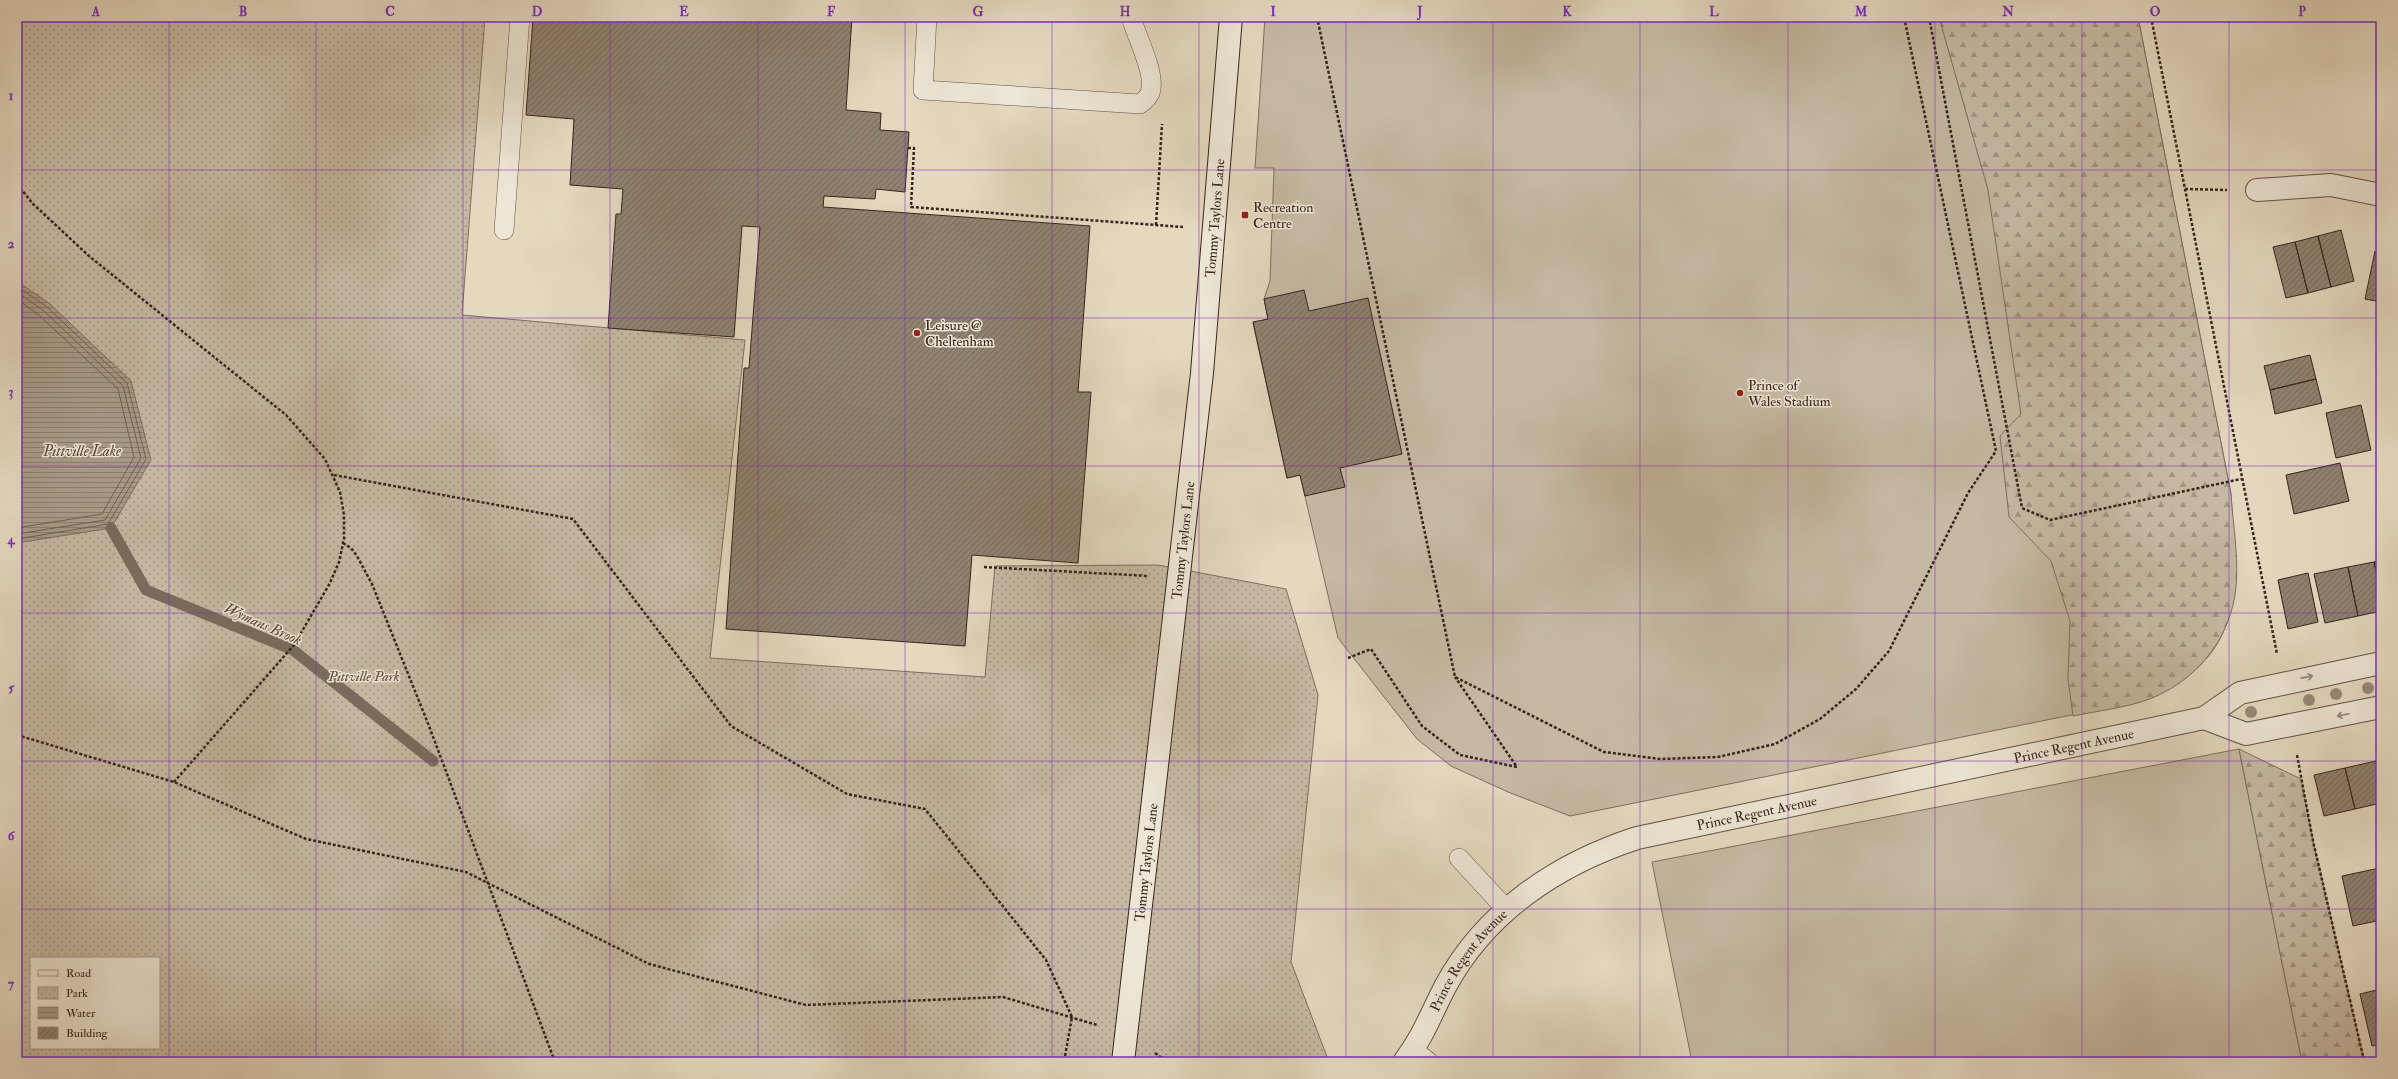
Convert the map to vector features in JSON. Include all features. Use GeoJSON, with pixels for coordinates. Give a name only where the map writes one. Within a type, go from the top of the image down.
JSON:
{"type":"FeatureCollection","features":[{"type":"Feature","properties":{"kind":"street","name":"Tommy Taylors Lane"},"geometry":{"type":"LineString","coordinates":[[1123,1062],[1202,373],[1231,17]]}},
{"type":"Feature","properties":{"kind":"street"},"geometry":{"type":"LineString","coordinates":[[2257,190],[2331,185],[2381,195]]}},
{"type":"Feature","properties":{"kind":"street","name":"Prince Regent Avenue"},"geometry":{"type":"LineString","coordinates":[[1415,1058],[1445,988],[1465,956],[1506,910],[1543,880],[1604,848],[1637,838],[2204,718],[2240,693],[2283,682],[2381,663]]}},
{"type":"Feature","properties":{"kind":"street"},"geometry":{"type":"LineString","coordinates":[[2204,718],[2246,734],[2381,707]]}},
{"type":"Feature","properties":{"kind":"lane"},"geometry":{"type":"LineString","coordinates":[[504,230],[520,17]]}},
{"type":"Feature","properties":{"kind":"lane"},"geometry":{"type":"LineString","coordinates":[[927,17],[923,90],[1140,104],[1148,98],[1151,92],[1151,80],[1131,17]]}},
{"type":"Feature","properties":{"kind":"lane"},"geometry":{"type":"LineString","coordinates":[[1459,858],[1506,910]]}},
{"type":"Feature","properties":{"kind":"path"},"geometry":{"type":"LineString","coordinates":[[1317,17],[1455,677],[1516,767],[1460,755],[1422,726],[1371,649],[1348,658]]}},
{"type":"Feature","properties":{"kind":"path"},"geometry":{"type":"LineString","coordinates":[[1455,677],[1604,752],[1660,759],[1718,757],[1775,744],[1820,719],[1856,689],[1889,652],[1968,493],[1996,451],[1904,17]]}},
{"type":"Feature","properties":{"kind":"path"},"geometry":{"type":"LineString","coordinates":[[1929,17],[2022,508],[2050,520],[2241,479]]}},
{"type":"Feature","properties":{"kind":"path"},"geometry":{"type":"LineString","coordinates":[[2152,17],[2241,479],[2283,682]]}},
{"type":"Feature","properties":{"kind":"path"},"geometry":{"type":"LineString","coordinates":[[908,148],[914,148],[911,207],[1170,226]]}},
{"type":"Feature","properties":{"kind":"path"},"geometry":{"type":"LineString","coordinates":[[17,184],[33,204],[90,256],[286,415],[314,444],[334,476],[344,515],[343,543],[339,562],[330,584],[294,645],[287,654],[174,782]]}},
{"type":"Feature","properties":{"kind":"path"},"geometry":{"type":"LineString","coordinates":[[2185,189],[2257,190]]}},
{"type":"Feature","properties":{"kind":"path"},"geometry":{"type":"LineString","coordinates":[[334,476],[573,519],[731,726],[847,794],[925,809],[1046,960],[1072,1017],[1064,1062]]}},
{"type":"Feature","properties":{"kind":"path"},"geometry":{"type":"LineString","coordinates":[[343,543],[351,548],[357,556],[372,584],[489,883],[555,1062]]}},
{"type":"Feature","properties":{"kind":"path"},"geometry":{"type":"LineString","coordinates":[[984,567],[1116,574]]}},
{"type":"Feature","properties":{"kind":"path"},"geometry":{"type":"LineString","coordinates":[[2291,726],[2313,842],[2363,1056],[2363,1062]]}},
{"type":"Feature","properties":{"kind":"path"},"geometry":{"type":"LineString","coordinates":[[17,736],[174,782],[306,839],[466,872],[649,964],[806,1005],[1003,997],[1127,1033]]}},
{"type":"Feature","properties":{"kind":"path"},"geometry":{"type":"LineString","coordinates":[[2363,1056],[2369,1062]]}},
{"type":"Feature","properties":{"kind":"green space","name":"Pittville Park"},"geometry":{"type":"Polygon","coordinates":[[[17,17],[485,17],[462,315],[745,340],[710,658],[985,677],[995,566],[1158,565],[1286,589],[1318,695],[1291,962],[1329,1062],[17,1062],[17,17]]]}},
{"type":"Feature","properties":{"kind":"green space","name":"Prince of Wales Stadium"},"geometry":{"type":"Polygon","coordinates":[[[1265,17],[2138,17],[2231,494],[2235,560],[2234,589],[2229,616],[2219,640],[2203,662],[2179,682],[2146,700],[1570,816],[1508,792],[1451,766],[1417,739],[1338,638],[1300,475],[1287,478],[1253,323],[1268,319],[1264,299],[1270,281],[1274,168],[1255,168],[1265,17]]]}},
{"type":"Feature","properties":{"kind":"green space"},"geometry":{"type":"Polygon","coordinates":[[[1939,17],[2138,17],[2231,494],[2237,570],[2235,595],[2231,613],[2216,645],[2205,660],[2193,672],[2164,693],[2138,703],[2073,716],[2068,679],[2070,621],[2051,561],[2009,517],[2000,436],[2021,414],[1988,190],[1939,17]]]}},
{"type":"Feature","properties":{"kind":"green space"},"geometry":{"type":"Polygon","coordinates":[[[2239,749],[2302,1062],[1692,1062],[1652,862],[2239,749]]]}},
{"type":"Feature","properties":{"kind":"green space"},"geometry":{"type":"Polygon","coordinates":[[[2239,749],[2301,779],[2313,841],[2363,1056],[2369,1062],[2302,1062],[2239,749]]]}},
{"type":"Feature","properties":{"kind":"water","name":"Pittville Lake"},"geometry":{"type":"Polygon","coordinates":[[[17,281],[50,304],[131,381],[151,460],[111,528],[17,543],[17,281]]]}},
{"type":"Feature","properties":{"kind":"building","name":"Leisure @ Cheltenham"},"geometry":{"type":"Polygon","coordinates":[[[533,17],[852,17],[846,110],[881,113],[880,130],[909,132],[905,192],[876,189],[875,199],[824,196],[823,207],[1090,226],[1078,392],[1091,392],[1078,563],[972,555],[965,646],[726,629],[744,368],[749,368],[760,227],[742,226],[734,337],[608,328],[616,214],[621,214],[623,189],[570,185],[574,119],[526,115],[533,17]]]}},
{"type":"Feature","properties":{"kind":"building"},"geometry":{"type":"Polygon","coordinates":[[[2341,230],[2354,281],[2331,287],[2318,236],[2341,230]]]}},
{"type":"Feature","properties":{"kind":"building"},"geometry":{"type":"Polygon","coordinates":[[[2318,236],[2331,287],[2308,293],[2295,242],[2318,236]]]}},
{"type":"Feature","properties":{"kind":"building"},"geometry":{"type":"Polygon","coordinates":[[[2295,242],[2308,293],[2286,298],[2273,247],[2295,242]]]}},
{"type":"Feature","properties":{"kind":"building"},"geometry":{"type":"Polygon","coordinates":[[[2375,251],[2381,252],[2381,302],[2365,299],[2375,251]]]}},
{"type":"Feature","properties":{"kind":"building"},"geometry":{"type":"Polygon","coordinates":[[[1304,290],[1309,311],[1368,298],[1402,454],[1340,468],[1345,487],[1305,496],[1300,475],[1287,478],[1253,322],[1268,319],[1264,299],[1304,290]]]}},
{"type":"Feature","properties":{"kind":"building"},"geometry":{"type":"Polygon","coordinates":[[[2310,355],[2316,379],[2270,390],[2264,366],[2310,355]]]}},
{"type":"Feature","properties":{"kind":"building"},"geometry":{"type":"Polygon","coordinates":[[[2316,379],[2322,403],[2275,414],[2270,390],[2316,379]]]}},
{"type":"Feature","properties":{"kind":"building"},"geometry":{"type":"Polygon","coordinates":[[[2361,405],[2371,450],[2336,458],[2326,413],[2361,405]]]}},
{"type":"Feature","properties":{"kind":"building"},"geometry":{"type":"Polygon","coordinates":[[[2340,463],[2349,501],[2294,514],[2286,475],[2340,463]]]}},
{"type":"Feature","properties":{"kind":"building"},"geometry":{"type":"Polygon","coordinates":[[[2381,560],[2381,594],[2374,562],[2381,560]]]}},
{"type":"Feature","properties":{"kind":"building"},"geometry":{"type":"Polygon","coordinates":[[[2374,562],[2381,594],[2381,611],[2358,616],[2348,567],[2374,562]]]}},
{"type":"Feature","properties":{"kind":"building"},"geometry":{"type":"Polygon","coordinates":[[[2348,567],[2358,616],[2325,623],[2314,574],[2348,567]]]}},
{"type":"Feature","properties":{"kind":"building"},"geometry":{"type":"Polygon","coordinates":[[[2308,573],[2318,622],[2288,629],[2278,580],[2308,573]]]}},
{"type":"Feature","properties":{"kind":"building"},"geometry":{"type":"Polygon","coordinates":[[[2381,760],[2381,783],[2376,761],[2381,760]]]}},
{"type":"Feature","properties":{"kind":"building"},"geometry":{"type":"Polygon","coordinates":[[[2376,761],[2381,783],[2381,803],[2355,809],[2345,768],[2376,761]]]}},
{"type":"Feature","properties":{"kind":"building"},"geometry":{"type":"Polygon","coordinates":[[[2345,768],[2355,809],[2324,816],[2314,775],[2345,768]]]}},
{"type":"Feature","properties":{"kind":"building"},"geometry":{"type":"Polygon","coordinates":[[[2380,868],[2381,920],[2353,926],[2342,876],[2380,868]]]}},
{"type":"Feature","properties":{"kind":"building"},"geometry":{"type":"Polygon","coordinates":[[[2381,989],[2381,1044],[2372,1046],[2360,994],[2381,989]]]}},
{"type":"Feature","properties":{"kind":"waterway","name":"Wymans Brook"},"geometry":{"type":"LineString","coordinates":[[111,528],[146,590],[293,650],[433,761]]}},
{"type":"Feature","properties":{"kind":"place","name":"Recreation Centre"},"geometry":{"type":"Point","coordinates":[1245,215]}},
{"type":"Feature","properties":{"kind":"place","name":"Leisure @ Cheltenham"},"geometry":{"type":"Point","coordinates":[917,333]}},
{"type":"Feature","properties":{"kind":"place","name":"Prince of Wales Stadium"},"geometry":{"type":"Point","coordinates":[1740,393]}}]}
